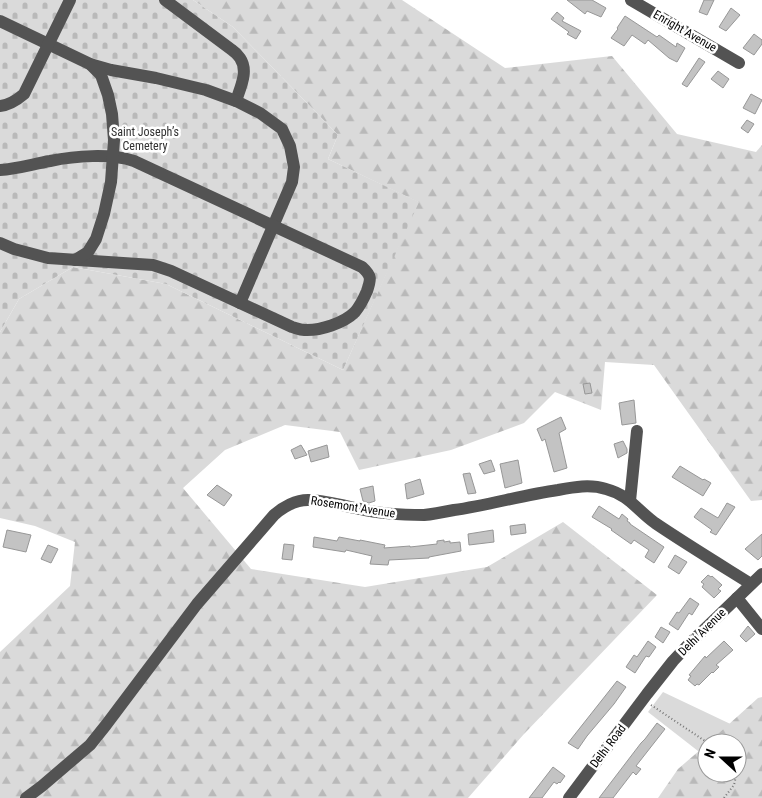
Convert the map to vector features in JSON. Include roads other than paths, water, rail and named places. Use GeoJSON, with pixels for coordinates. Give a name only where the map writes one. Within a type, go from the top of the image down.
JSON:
{"type":"FeatureCollection","features":[{"type":"Feature","properties":{"kind":"street"},"geometry":{"type":"LineString","coordinates":[[0,106],[7,106],[24,94],[70,0]]}},
{"type":"Feature","properties":{"kind":"street"},"geometry":{"type":"LineString","coordinates":[[165,0],[232,50],[241,60],[244,71],[236,101]]}},
{"type":"Feature","properties":{"kind":"street","name":"Enright Avenue"},"geometry":{"type":"LineString","coordinates":[[631,0],[739,63]]}},
{"type":"Feature","properties":{"kind":"street"},"geometry":{"type":"LineString","coordinates":[[0,21],[90,64],[198,88],[236,101],[260,113],[282,129],[290,146],[294,167],[292,182],[240,303]]}},
{"type":"Feature","properties":{"kind":"street"},"geometry":{"type":"LineString","coordinates":[[75,260],[88,252],[96,239],[111,182],[113,157],[112,114],[108,94],[101,75],[90,64]]}},
{"type":"Feature","properties":{"kind":"street"},"geometry":{"type":"LineString","coordinates":[[0,170],[83,157],[124,158],[362,267],[369,274],[371,281],[356,311],[346,319],[326,327],[304,330],[292,328],[172,271],[153,265],[48,258],[14,249],[0,243]]}},
{"type":"Feature","properties":{"kind":"street"},"geometry":{"type":"LineString","coordinates":[[630,501],[637,431]]}},
{"type":"Feature","properties":{"kind":"street","name":"Rosemont Avenue"},"geometry":{"type":"LineString","coordinates":[[26,798],[90,745],[196,604],[274,514],[293,503],[306,500],[324,501],[379,512],[426,515],[579,486],[605,488],[624,497],[653,522],[751,584]]}},
{"type":"Feature","properties":{"kind":"street","name":"Delhi Avenue"},"geometry":{"type":"LineString","coordinates":[[645,697],[689,644],[762,574]]}},
{"type":"Feature","properties":{"kind":"street"},"geometry":{"type":"LineString","coordinates":[[737,598],[762,629]]}},
{"type":"Feature","properties":{"kind":"street","name":"Delhi Road"},"geometry":{"type":"LineString","coordinates":[[569,798],[645,697]]}},
{"type":"Feature","properties":{"kind":"park label","name":"Saint Joseph’s Cemetery"},"geometry":{"type":"Point","coordinates":[145,139]}}]}
